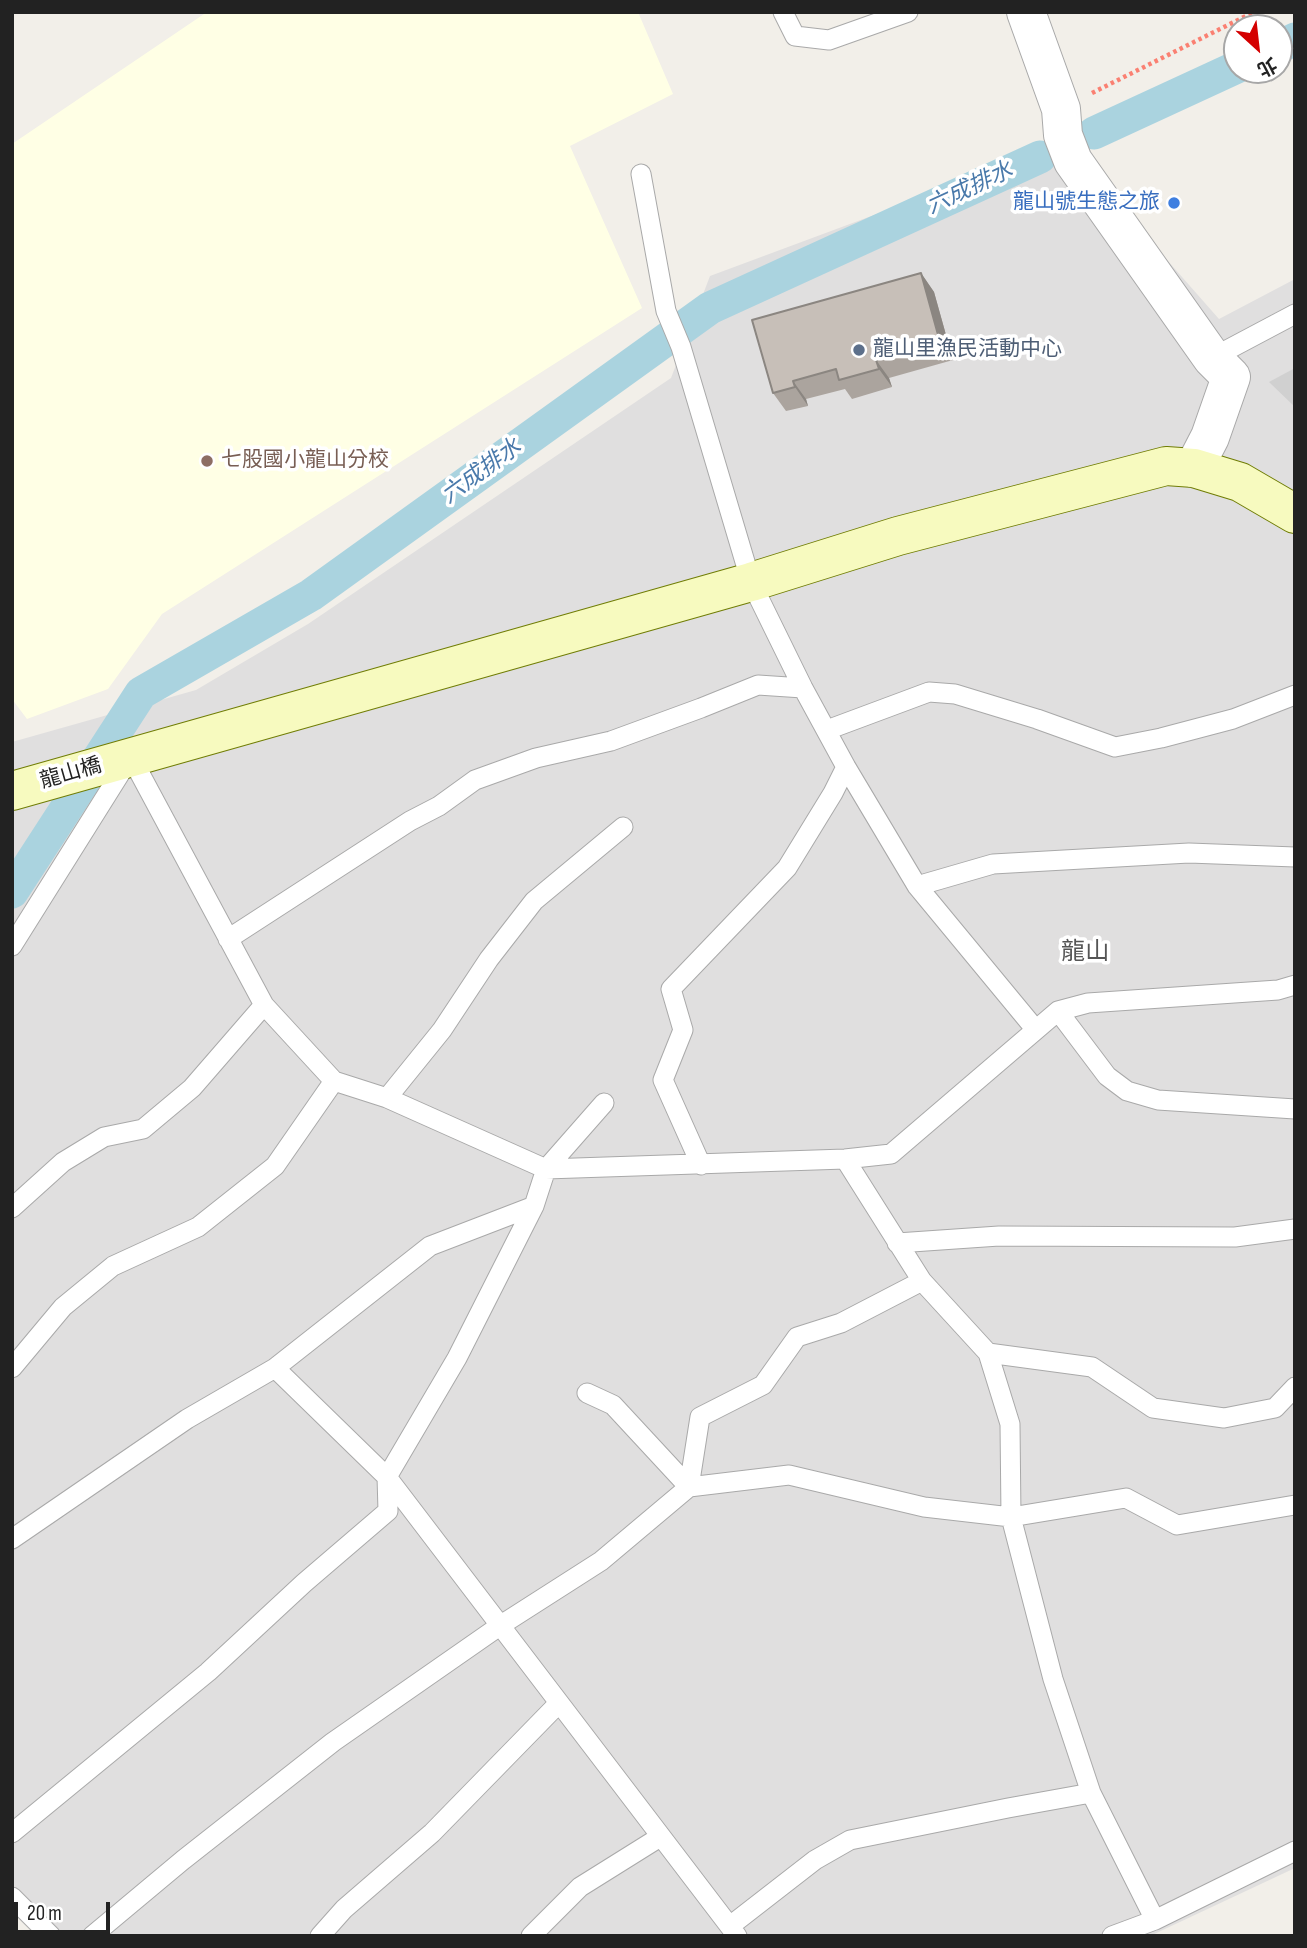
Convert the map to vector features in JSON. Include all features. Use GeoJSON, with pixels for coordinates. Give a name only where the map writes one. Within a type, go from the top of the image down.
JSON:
{"type":"FeatureCollection","features":[{"type":"Feature","properties":{"kind":"main road","name":"龍山橋"},"geometry":{"type":"LineString","coordinates":[[12,791],[751,582],[898,536],[1166,466],[1194,468],[1240,482],[1295,514]]}},
{"type":"Feature","properties":{"kind":"street"},"geometry":{"type":"LineString","coordinates":[[1026,12],[1061,109],[1063,135],[1073,161],[1212,358],[1231,377],[1210,438],[1194,468]]}},
{"type":"Feature","properties":{"kind":"lane"},"geometry":{"type":"LineString","coordinates":[[783,12],[795,36],[829,40],[908,12]]}},
{"type":"Feature","properties":{"kind":"lane"},"geometry":{"type":"LineString","coordinates":[[640,174],[666,311],[681,347],[751,582],[803,688],[846,767],[917,886],[1035,1030]]}},
{"type":"Feature","properties":{"kind":"lane"},"geometry":{"type":"LineString","coordinates":[[1212,358],[1295,314]]}},
{"type":"Feature","properties":{"kind":"lane"},"geometry":{"type":"LineString","coordinates":[[228,939],[410,821],[439,806],[475,780],[536,758],[611,741],[758,685],[803,688]]}},
{"type":"Feature","properties":{"kind":"lane"},"geometry":{"type":"LineString","coordinates":[[827,730],[929,692],[955,694],[1115,747],[1233,719],[1295,695]]}},
{"type":"Feature","properties":{"kind":"lane"},"geometry":{"type":"LineString","coordinates":[[12,946],[131,757],[264,1005],[334,1081],[387,1098],[546,1169],[845,1160],[891,1154],[1058,1011],[1088,1003],[1278,990],[1295,985]]}},
{"type":"Feature","properties":{"kind":"lane"},"geometry":{"type":"LineString","coordinates":[[701,1165],[663,1080],[683,1030],[671,989],[787,868],[846,767]]}},
{"type":"Feature","properties":{"kind":"lane"},"geometry":{"type":"LineString","coordinates":[[387,1098],[442,1030],[489,959],[534,901],[623,827]]}},
{"type":"Feature","properties":{"kind":"lane"},"geometry":{"type":"LineString","coordinates":[[917,886],[993,864],[1189,853],[1295,857]]}},
{"type":"Feature","properties":{"kind":"lane"},"geometry":{"type":"LineString","coordinates":[[12,1208],[63,1162],[104,1137],[143,1129],[192,1088],[264,1005]]}},
{"type":"Feature","properties":{"kind":"lane"},"geometry":{"type":"LineString","coordinates":[[1058,1011],[1107,1076],[1127,1091],[1158,1100],[1295,1110]]}},
{"type":"Feature","properties":{"kind":"lane"},"geometry":{"type":"LineString","coordinates":[[12,1368],[63,1307],[113,1266],[198,1227],[275,1166],[334,1081]]}},
{"type":"Feature","properties":{"kind":"lane"},"geometry":{"type":"LineString","coordinates":[[12,1833],[208,1671],[388,1511],[387,1477],[457,1358],[534,1206],[546,1169],[604,1103]]}},
{"type":"Feature","properties":{"kind":"lane"},"geometry":{"type":"LineString","coordinates":[[845,1160],[922,1281],[988,1353],[1010,1424],[1010,1517],[1053,1679],[1091,1793],[1155,1920]]}},
{"type":"Feature","properties":{"kind":"lane"},"geometry":{"type":"LineString","coordinates":[[12,1539],[187,1419],[275,1368],[430,1246],[534,1206]]}},
{"type":"Feature","properties":{"kind":"lane"},"geometry":{"type":"LineString","coordinates":[[897,1242],[999,1236],[1235,1237],[1295,1229]]}},
{"type":"Feature","properties":{"kind":"lane"},"geometry":{"type":"LineString","coordinates":[[689,1487],[700,1417],[763,1385],[797,1337],[841,1323],[922,1281]]}},
{"type":"Feature","properties":{"kind":"lane"},"geometry":{"type":"LineString","coordinates":[[988,1353],[1092,1367],[1153,1408],[1224,1418],[1275,1408],[1295,1387]]}},
{"type":"Feature","properties":{"kind":"lane"},"geometry":{"type":"LineString","coordinates":[[275,1368],[387,1477],[733,1931],[815,1860],[850,1840],[1091,1793]]}},
{"type":"Feature","properties":{"kind":"lane"},"geometry":{"type":"LineString","coordinates":[[587,1393],[614,1405],[689,1487]]}},
{"type":"Feature","properties":{"kind":"lane"},"geometry":{"type":"LineString","coordinates":[[92,1936],[183,1860],[333,1742],[501,1625],[601,1560],[689,1487],[789,1475],[924,1507],[1010,1517],[1126,1498],[1177,1525],[1295,1505]]}},
{"type":"Feature","properties":{"kind":"lane"},"geometry":{"type":"LineString","coordinates":[[320,1936],[344,1909],[432,1833],[559,1703]]}},
{"type":"Feature","properties":{"kind":"lane"},"geometry":{"type":"LineString","coordinates":[[531,1936],[580,1886],[660,1837]]}},
{"type":"Feature","properties":{"kind":"lane"},"geometry":{"type":"LineString","coordinates":[[1112,1936],[1155,1920],[1295,1851]]}},
{"type":"Feature","properties":{"kind":"lane"},"geometry":{"type":"LineString","coordinates":[[12,1897],[51,1936]]}},
{"type":"Feature","properties":{"kind":"path"},"geometry":{"type":"LineString","coordinates":[[1061,109],[1254,12]]}},
{"type":"Feature","properties":{"kind":"shaded area","name":"七股國小龍山分校"},"geometry":{"type":"Polygon","coordinates":[[[207,12],[638,12],[673,94],[570,146],[642,308],[162,614],[108,689],[27,719],[12,699],[12,144],[207,12]]]}},
{"type":"Feature","properties":{"kind":"shaded area"},"geometry":{"type":"Polygon","coordinates":[[[1065,144],[1219,319],[1295,279],[1295,1868],[1150,1936],[70,1936],[12,1907],[12,742],[196,690],[308,624],[671,378],[710,276],[1065,144]]]}},
{"type":"Feature","properties":{"kind":"shaded area"},"geometry":{"type":"Polygon","coordinates":[[[1295,368],[1295,407],[1269,382],[1295,368]]]}},
{"type":"Feature","properties":{"kind":"building","name":"龍山里漁民活動中心"},"geometry":{"type":"Polygon","coordinates":[[[921,273],[940,342],[876,360],[879,369],[839,380],[836,369],[793,381],[795,387],[773,393],[752,320],[921,273]]]}},
{"type":"Feature","properties":{"kind":"waterway","name":"六成排水"},"geometry":{"type":"LineString","coordinates":[[1094,133],[1223,73]]}},
{"type":"Feature","properties":{"kind":"waterway","name":"六成排水"},"geometry":{"type":"LineString","coordinates":[[12,892],[141,693],[311,595],[710,308],[1040,157]]}},
{"type":"Feature","properties":{"kind":"place","name":"龍山號生態之旅"},"geometry":{"type":"Point","coordinates":[1174,203]}},
{"type":"Feature","properties":{"kind":"place","name":"龍山里漁民活動中心"},"geometry":{"type":"Point","coordinates":[859,350]}},
{"type":"Feature","properties":{"kind":"place","name":"七股國小龍山分校"},"geometry":{"type":"Point","coordinates":[207,461]}},
{"type":"Feature","properties":{"kind":"district","name":"龍山"},"geometry":{"type":"Point","coordinates":[1085,953]}}]}
